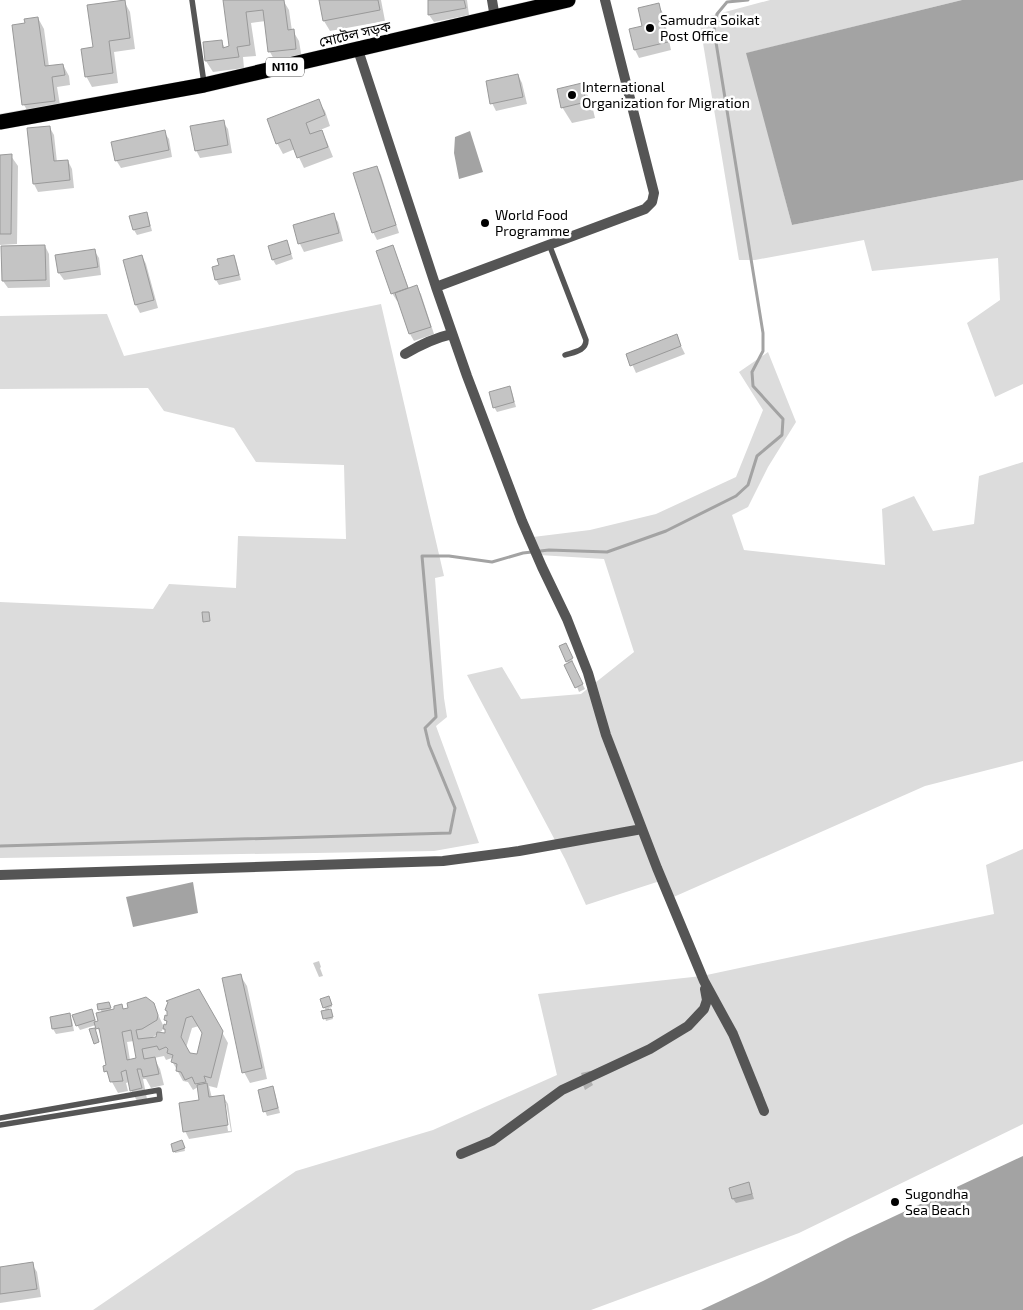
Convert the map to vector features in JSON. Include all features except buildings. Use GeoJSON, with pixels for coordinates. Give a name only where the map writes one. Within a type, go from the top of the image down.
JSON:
{"type":"FeatureCollection","features":[{"type":"Feature","properties":{"kind":"highway","name":"মোটেল সড়ক"},"geometry":{"type":"LineString","coordinates":[[0,122],[204,86],[568,0]]}},
{"type":"Feature","properties":{"kind":"street"},"geometry":{"type":"LineString","coordinates":[[492,0],[495,18]]}},
{"type":"Feature","properties":{"kind":"street"},"geometry":{"type":"LineString","coordinates":[[436,287],[645,209],[652,202],[654,193],[605,0]]}},
{"type":"Feature","properties":{"kind":"street"},"geometry":{"type":"LineString","coordinates":[[358,50],[452,334],[522,521],[588,673],[606,735],[704,981],[733,1034],[764,1111]]}},
{"type":"Feature","properties":{"kind":"street"},"geometry":{"type":"LineString","coordinates":[[405,354],[421,344],[452,334]]}},
{"type":"Feature","properties":{"kind":"street"},"geometry":{"type":"LineString","coordinates":[[0,875],[443,861],[520,851],[642,829]]}},
{"type":"Feature","properties":{"kind":"street"},"geometry":{"type":"LineString","coordinates":[[461,1154],[492,1141],[562,1090],[650,1049],[688,1026],[704,1009],[707,1000],[704,981]]}},
{"type":"Feature","properties":{"kind":"lane"},"geometry":{"type":"LineString","coordinates":[[192,0],[204,86]]}},
{"type":"Feature","properties":{"kind":"lane"},"geometry":{"type":"LineString","coordinates":[[550,244],[586,340],[584,348],[565,355]]}},
{"type":"Feature","properties":{"kind":"lane"},"geometry":{"type":"LineString","coordinates":[[0,1118],[159,1090],[160,1099],[0,1125]]}},
{"type":"Feature","properties":{"kind":"shaded area"},"geometry":{"type":"Polygon","coordinates":[[[770,0],[962,0],[747,53],[792,225],[1023,180],[1023,384],[995,397],[967,323],[1000,300],[998,258],[872,271],[864,240],[755,260],[739,260],[699,19],[770,0]]]}},
{"type":"Feature","properties":{"kind":"shaded area"},"geometry":{"type":"Polygon","coordinates":[[[962,0],[1023,0],[1023,180],[792,225],[746,53],[962,0]]]}},
{"type":"Feature","properties":{"kind":"shaded area"},"geometry":{"type":"Polygon","coordinates":[[[470,131],[483,172],[459,179],[454,153],[455,137],[470,131]]]}},
{"type":"Feature","properties":{"kind":"shaded area"},"geometry":{"type":"Polygon","coordinates":[[[381,304],[444,576],[435,578],[447,717],[436,726],[479,843],[434,851],[0,858],[0,602],[153,609],[169,584],[236,588],[238,536],[346,539],[344,465],[256,462],[234,428],[164,411],[148,388],[0,389],[0,316],[107,314],[124,356],[381,304]]]}},
{"type":"Feature","properties":{"kind":"shaded area"},"geometry":{"type":"Polygon","coordinates":[[[768,352],[796,422],[768,467],[748,507],[732,515],[744,550],[885,565],[882,509],[914,496],[933,531],[974,524],[979,476],[1023,462],[1023,761],[925,786],[669,899],[660,881],[586,905],[565,859],[467,675],[502,667],[521,699],[581,694],[634,652],[604,559],[539,555],[533,537],[590,530],[656,514],[736,477],[763,410],[739,372],[768,352]]]}},
{"type":"Feature","properties":{"kind":"shaded area"},"geometry":{"type":"Polygon","coordinates":[[[1023,849],[1023,1124],[799,1233],[591,1310],[93,1310],[296,1171],[433,1130],[557,1075],[538,994],[702,976],[994,914],[986,865],[1023,849]]]}},
{"type":"Feature","properties":{"kind":"shaded area"},"geometry":{"type":"Polygon","coordinates":[[[193,882],[198,913],[133,927],[126,897],[193,882]]]}},
{"type":"Feature","properties":{"kind":"shaded area"},"geometry":{"type":"Polygon","coordinates":[[[1023,1156],[1023,1310],[701,1310],[848,1238],[1023,1156]]]}},
{"type":"Feature","properties":{"kind":"waterway"},"geometry":{"type":"LineString","coordinates":[[0,846],[450,833],[455,808],[429,745],[425,728],[436,717],[422,556],[449,556],[492,562],[523,553],[549,550],[607,552],[666,531],[736,496],[748,485],[757,456],[782,435],[783,419],[753,386],[752,372],[763,351],[763,333],[714,30],[717,14],[727,2],[748,0]]}},
{"type":"Feature","properties":{"kind":"place","name":"Samudra Soikat Post Office"},"geometry":{"type":"Point","coordinates":[650,28]}},
{"type":"Feature","properties":{"kind":"place","name":"International Organization for Migration"},"geometry":{"type":"Point","coordinates":[572,95]}},
{"type":"Feature","properties":{"kind":"place","name":"World Food Programme"},"geometry":{"type":"Point","coordinates":[485,223]}},
{"type":"Feature","properties":{"kind":"place","name":"Sugondha Sea Beach"},"geometry":{"type":"Point","coordinates":[895,1202]}}]}
